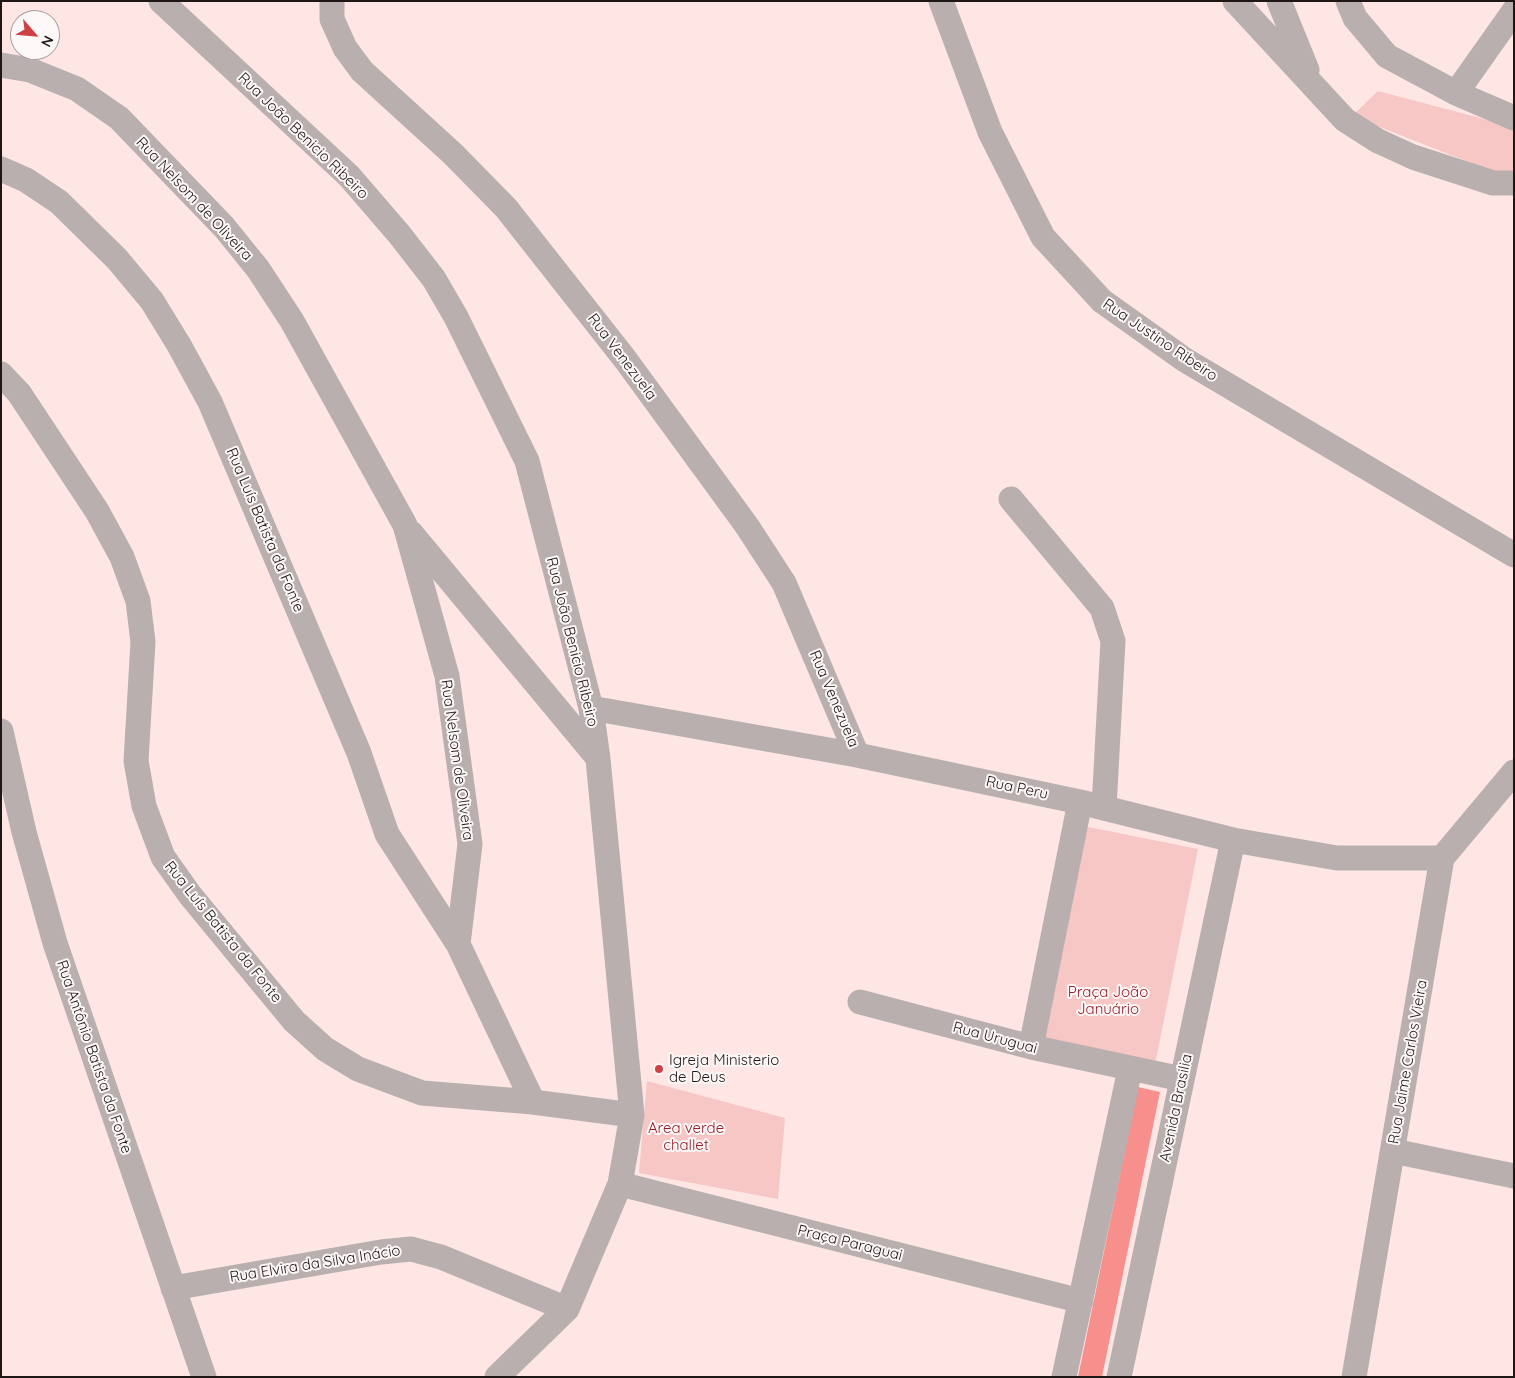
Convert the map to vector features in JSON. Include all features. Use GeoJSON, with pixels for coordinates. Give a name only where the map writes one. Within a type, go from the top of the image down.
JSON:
{"type":"FeatureCollection","features":[{"type":"Feature","properties":{"kind":"street","name":"Rua João Benicio Ribeiro"},"geometry":{"type":"LineString","coordinates":[[161,1],[349,176],[400,234],[434,279],[456,317],[527,461],[591,708],[598,759],[632,1115],[620,1184],[567,1309],[497,1377]]}},
{"type":"Feature","properties":{"kind":"street","name":"Rua Venezuela"},"geometry":{"type":"LineString","coordinates":[[332,1],[332,19],[344,48],[362,72],[453,154],[506,208],[625,359],[747,526],[784,583],[857,755]]}},
{"type":"Feature","properties":{"kind":"street","name":"Rua Justino Ribeiro"},"geometry":{"type":"LineString","coordinates":[[940,1],[990,132],[1043,237],[1102,301],[1185,360],[1514,555]]}},
{"type":"Feature","properties":{"kind":"street"},"geometry":{"type":"LineString","coordinates":[[1235,1],[1345,120],[1378,141],[1413,157],[1492,183],[1514,183]]}},
{"type":"Feature","properties":{"kind":"street"},"geometry":{"type":"LineString","coordinates":[[1279,1],[1312,84]]}},
{"type":"Feature","properties":{"kind":"street"},"geometry":{"type":"LineString","coordinates":[[1348,1],[1355,18],[1387,56],[1456,93],[1514,118]]}},
{"type":"Feature","properties":{"kind":"street"},"geometry":{"type":"LineString","coordinates":[[1456,93],[1514,11]]}},
{"type":"Feature","properties":{"kind":"street","name":"Rua Nelsom de Oliveira"},"geometry":{"type":"LineString","coordinates":[[1,65],[30,70],[77,89],[119,118],[224,227],[258,269],[292,321],[405,525],[598,759]]}},
{"type":"Feature","properties":{"kind":"street","name":"Rua Luís Batista da Fonte"},"geometry":{"type":"LineString","coordinates":[[1,169],[26,180],[59,202],[117,259],[152,301],[179,345],[210,402],[359,753],[387,834],[458,944]]}},
{"type":"Feature","properties":{"kind":"street","name":"Rua Luís Batista da Fonte"},"geometry":{"type":"LineString","coordinates":[[1,374],[20,393],[97,511],[122,558],[138,601],[143,642],[136,761],[144,806],[163,857],[190,895],[294,1021],[326,1049],[358,1068],[422,1093],[533,1102],[632,1115]]}},
{"type":"Feature","properties":{"kind":"street"},"geometry":{"type":"LineString","coordinates":[[1011,499],[1102,608],[1112,641],[1104,808]]}},
{"type":"Feature","properties":{"kind":"street","name":"Rua Nelsom de Oliveira"},"geometry":{"type":"LineString","coordinates":[[405,525],[447,676],[470,844],[458,944]]}},
{"type":"Feature","properties":{"kind":"street","name":"Rua Peru"},"geometry":{"type":"LineString","coordinates":[[591,708],[857,755],[1080,802],[1233,840],[1337,858],[1442,858]]}},
{"type":"Feature","properties":{"kind":"street","name":"Rua Antônio Batista da Fonte"},"geometry":{"type":"LineString","coordinates":[[1,732],[24,832],[55,943],[204,1377]]}},
{"type":"Feature","properties":{"kind":"street"},"geometry":{"type":"LineString","coordinates":[[1442,858],[1514,772]]}},
{"type":"Feature","properties":{"kind":"street"},"geometry":{"type":"LineString","coordinates":[[1031,1048],[1080,802]]}},
{"type":"Feature","properties":{"kind":"street","name":"Avenida Brasilia"},"geometry":{"type":"LineString","coordinates":[[1119,1377],[1233,840]]}},
{"type":"Feature","properties":{"kind":"street","name":"Rua Jaime Carlos Vieira"},"geometry":{"type":"LineString","coordinates":[[1354,1377],[1442,858]]}},
{"type":"Feature","properties":{"kind":"street"},"geometry":{"type":"LineString","coordinates":[[458,944],[533,1102]]}},
{"type":"Feature","properties":{"kind":"street","name":"Rua Uruguai"},"geometry":{"type":"LineString","coordinates":[[860,1002],[1031,1048],[1182,1080]]}},
{"type":"Feature","properties":{"kind":"street"},"geometry":{"type":"LineString","coordinates":[[1064,1377],[1130,1069]]}},
{"type":"Feature","properties":{"kind":"street"},"geometry":{"type":"LineString","coordinates":[[1393,1152],[1514,1176]]}},
{"type":"Feature","properties":{"kind":"street","name":"Praça Paraguai"},"geometry":{"type":"LineString","coordinates":[[620,1184],[1080,1301]]}},
{"type":"Feature","properties":{"kind":"street","name":"Rua Elvira da Silva Inácio"},"geometry":{"type":"LineString","coordinates":[[173,1288],[381,1252],[411,1249],[441,1257],[567,1309]]}},
{"type":"Feature","properties":{"kind":"green space"},"geometry":{"type":"Polygon","coordinates":[[[1378,91],[1514,127],[1514,180],[1352,116],[1378,91]]]}},
{"type":"Feature","properties":{"kind":"green space","name":"Praça João Januário"},"geometry":{"type":"Polygon","coordinates":[[[1083,826],[1198,849],[1154,1070],[1038,1047],[1083,826]]]}},
{"type":"Feature","properties":{"kind":"green space","name":"Area verde challet"},"geometry":{"type":"Polygon","coordinates":[[[647,1081],[785,1118],[778,1199],[639,1173],[647,1081]]]}},
{"type":"Feature","properties":{"kind":"shaded area"},"geometry":{"type":"Polygon","coordinates":[[[1138,1087],[1160,1092],[1102,1377],[1078,1377],[1138,1087]]]}},
{"type":"Feature","properties":{"kind":"place","name":"Igreja Ministerio de Deus"},"geometry":{"type":"Point","coordinates":[659,1069]}}]}
